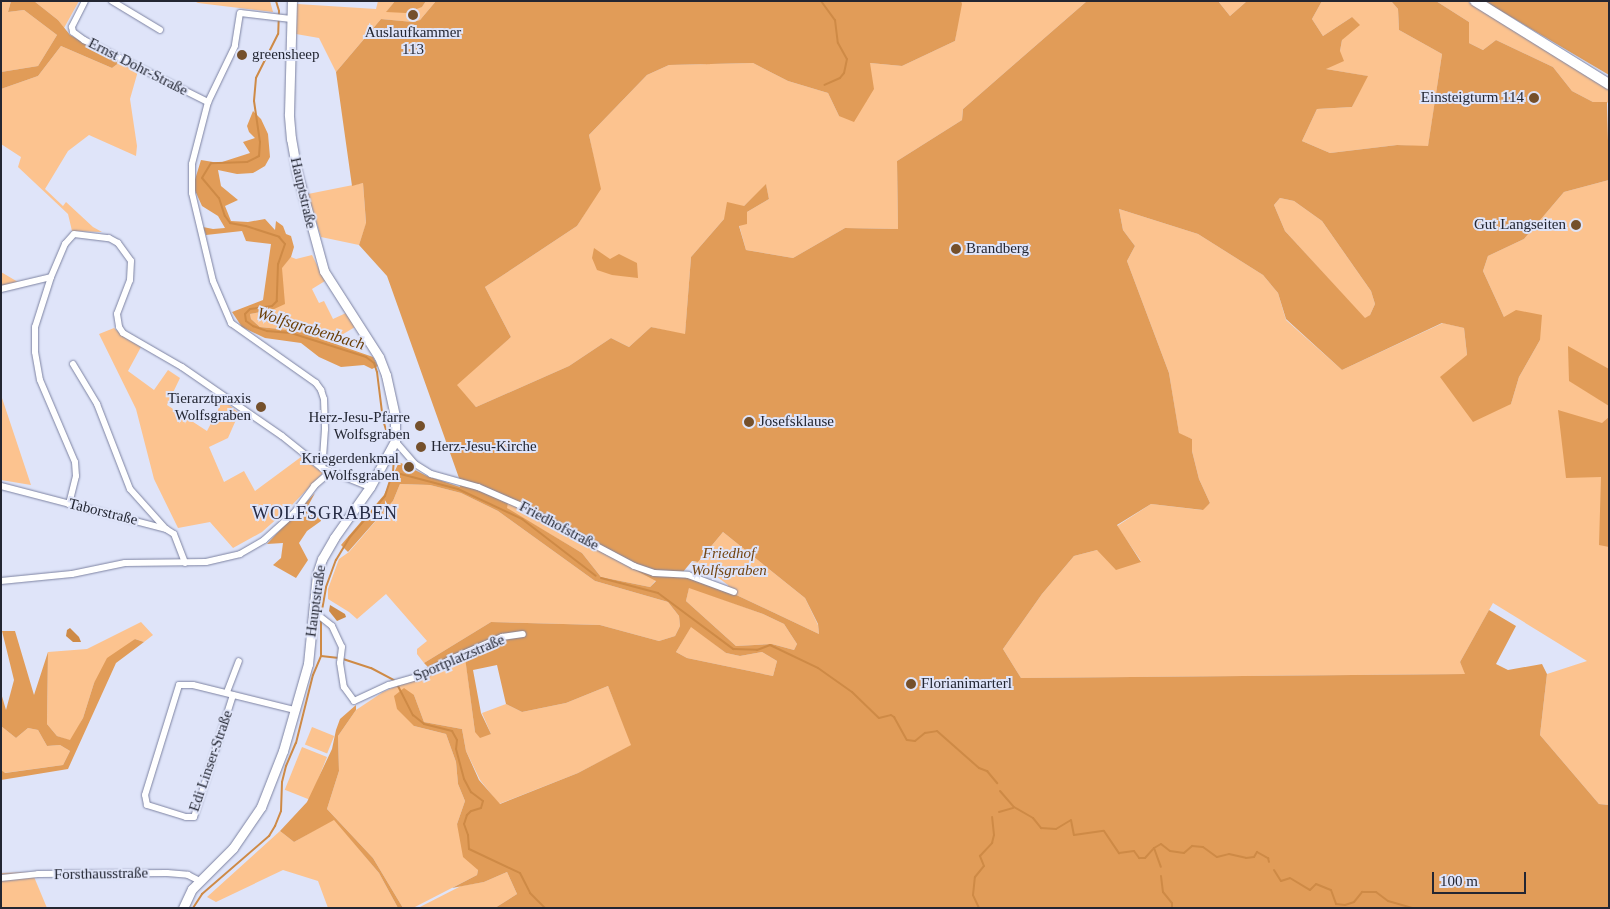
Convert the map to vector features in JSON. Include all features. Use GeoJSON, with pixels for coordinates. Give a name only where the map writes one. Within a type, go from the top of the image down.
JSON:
{"type":"FeatureCollection","features":[{"type":"Feature","properties":{"kind":"main road","name":"Hauptstraße"},"geometry":{"type":"LineString","coordinates":[[183,908],[186,898],[233,848],[261,807],[280,759],[308,664],[316,613],[317,574],[322,560],[334,538],[370,487],[394,441],[395,416],[386,375],[379,357],[324,271],[297,172],[289,114],[287,18],[292,1]]}},
{"type":"Feature","properties":{"kind":"main road"},"geometry":{"type":"LineString","coordinates":[[1475,1],[1609,84]]}},
{"type":"Feature","properties":{"kind":"street","name":"Ernst Dohr-Straße"},"geometry":{"type":"LineString","coordinates":[[85,1],[72,27],[74,32],[84,40],[208,102]]}},
{"type":"Feature","properties":{"kind":"street"},"geometry":{"type":"LineString","coordinates":[[112,1],[160,30]]}},
{"type":"Feature","properties":{"kind":"street"},"geometry":{"type":"LineString","coordinates":[[287,18],[240,13],[236,46],[208,102],[192,164],[192,193],[213,281],[231,323],[316,383],[321,390],[325,429],[322,468]]}},
{"type":"Feature","properties":{"kind":"street"},"geometry":{"type":"LineString","coordinates":[[69,504],[76,476],[74,462],[40,380],[35,352],[35,327],[51,278],[65,244],[74,234],[95,235],[118,243],[131,261],[132,271],[117,314],[118,327],[123,332],[182,367],[282,436],[329,473],[370,487]]}},
{"type":"Feature","properties":{"kind":"street"},"geometry":{"type":"LineString","coordinates":[[1,289],[51,278]]}},
{"type":"Feature","properties":{"kind":"street"},"geometry":{"type":"LineString","coordinates":[[73,364],[97,404],[130,489],[166,529],[174,534],[185,563]]}},
{"type":"Feature","properties":{"kind":"street","name":"Friedhofstraße"},"geometry":{"type":"LineString","coordinates":[[394,441],[415,464],[431,474],[478,487],[519,505],[634,566],[654,572],[688,575],[734,592]]}},
{"type":"Feature","properties":{"kind":"street"},"geometry":{"type":"LineString","coordinates":[[1,581],[72,574],[125,563],[206,562],[240,554],[264,540],[294,513],[314,486],[329,473]]}},
{"type":"Feature","properties":{"kind":"street","name":"Taborstraße"},"geometry":{"type":"LineString","coordinates":[[1,486],[166,529]]}},
{"type":"Feature","properties":{"kind":"street","name":"Sportplatzstraße"},"geometry":{"type":"LineString","coordinates":[[316,613],[328,621],[342,647],[340,659],[344,687],[354,701],[389,685],[423,675],[451,659],[502,637],[523,634]]}},
{"type":"Feature","properties":{"kind":"street","name":"Edi Linser-Straße"},"geometry":{"type":"LineString","coordinates":[[239,661],[230,694],[194,817],[186,818],[147,805],[144,795],[179,685],[193,685],[230,694],[295,710]]}},
{"type":"Feature","properties":{"kind":"street","name":"Forsthausstraße"},"geometry":{"type":"LineString","coordinates":[[1,878],[38,874],[167,873],[188,875],[200,881]]}},
{"type":"Feature","properties":{"kind":"green space"},"geometry":{"type":"Polygon","coordinates":[[[1,1],[11,1],[8,12],[24,10],[57,35],[38,66],[1,72],[1,1]]]}},
{"type":"Feature","properties":{"kind":"green space"},"geometry":{"type":"Polygon","coordinates":[[[34,1],[79,1],[64,28],[58,20],[34,1]]]}},
{"type":"Feature","properties":{"kind":"green space"},"geometry":{"type":"Polygon","coordinates":[[[194,1],[270,1],[273,12],[198,3],[194,1]]]}},
{"type":"Feature","properties":{"kind":"green space"},"geometry":{"type":"Polygon","coordinates":[[[378,1],[395,1],[387,11],[422,7],[426,1],[436,1],[420,20],[413,22],[381,19],[336,72],[319,38],[296,34],[297,4],[376,9],[378,1]]]}},
{"type":"Feature","properties":{"kind":"green space"},"geometry":{"type":"Polygon","coordinates":[[[961,1],[1087,1],[963,109],[962,120],[897,161],[898,229],[845,228],[793,258],[746,250],[739,225],[747,212],[769,199],[766,185],[744,206],[724,219],[691,257],[685,335],[651,327],[629,347],[611,338],[569,366],[476,407],[456,385],[511,337],[485,287],[577,226],[600,189],[589,135],[647,75],[669,65],[753,63],[788,81],[828,93],[839,116],[870,63],[902,66],[955,41],[961,1]]]}},
{"type":"Feature","properties":{"kind":"green space"},"geometry":{"type":"Polygon","coordinates":[[[1218,1],[1247,1],[1230,16],[1218,1]]]}},
{"type":"Feature","properties":{"kind":"green space"},"geometry":{"type":"Polygon","coordinates":[[[1322,1],[1391,1],[1398,9],[1399,30],[1442,54],[1428,147],[1397,145],[1330,153],[1302,141],[1317,109],[1352,107],[1367,76],[1326,69],[1340,51],[1342,40],[1352,17],[1323,36],[1312,19],[1322,1]]]}},
{"type":"Feature","properties":{"kind":"green space"},"geometry":{"type":"Polygon","coordinates":[[[1436,1],[1467,1],[1528,36],[1609,88],[1609,105],[1607,102],[1593,102],[1572,91],[1553,67],[1496,40],[1483,50],[1469,43],[1469,22],[1436,1]]]}},
{"type":"Feature","properties":{"kind":"green space"},"geometry":{"type":"Polygon","coordinates":[[[61,46],[112,68],[120,62],[138,71],[130,99],[137,146],[136,156],[89,135],[68,151],[45,189],[63,206],[66,202],[93,227],[102,232],[72,231],[68,214],[18,167],[21,157],[1,144],[1,89],[38,76],[61,46]]]}},
{"type":"Feature","properties":{"kind":"green space"},"geometry":{"type":"Polygon","coordinates":[[[1609,180],[1609,805],[1599,804],[1540,735],[1547,674],[1587,661],[1493,603],[1460,662],[1466,674],[1021,678],[1003,649],[1042,594],[1074,556],[1097,550],[1141,561],[1117,526],[1151,504],[1202,510],[1210,503],[1199,479],[1192,451],[1192,439],[1179,434],[1169,373],[1127,261],[1135,246],[1123,230],[1119,209],[1198,234],[1263,275],[1278,293],[1286,320],[1342,370],[1443,323],[1464,328],[1467,355],[1511,404],[1519,377],[1540,340],[1504,317],[1483,271],[1488,256],[1524,239],[1564,192],[1609,180]]]}},
{"type":"Feature","properties":{"kind":"green space"},"geometry":{"type":"Polygon","coordinates":[[[363,183],[366,224],[359,245],[321,237],[308,194],[363,183]]]}},
{"type":"Feature","properties":{"kind":"green space"},"geometry":{"type":"Polygon","coordinates":[[[1280,198],[1294,201],[1322,221],[1371,291],[1375,304],[1370,315],[1365,319],[1285,231],[1274,205],[1280,198]]]}},
{"type":"Feature","properties":{"kind":"green space"},"geometry":{"type":"Polygon","coordinates":[[[312,255],[325,281],[312,289],[319,303],[324,301],[333,319],[346,313],[355,327],[328,343],[298,331],[260,327],[251,319],[250,314],[272,310],[282,267],[291,257],[296,259],[312,255]]]}},
{"type":"Feature","properties":{"kind":"green space"},"geometry":{"type":"Polygon","coordinates":[[[1,272],[18,282],[1,286],[1,272]]]}},
{"type":"Feature","properties":{"kind":"green space"},"geometry":{"type":"Polygon","coordinates":[[[114,328],[124,337],[141,347],[128,371],[154,390],[168,370],[180,378],[167,405],[207,431],[223,400],[239,413],[228,438],[209,447],[224,482],[244,471],[255,491],[301,457],[323,473],[262,532],[233,548],[210,522],[178,528],[154,479],[136,409],[99,334],[114,328]]]}},
{"type":"Feature","properties":{"kind":"green space"},"geometry":{"type":"Polygon","coordinates":[[[1,395],[31,485],[1,480],[1,395]]]}},
{"type":"Feature","properties":{"kind":"green space"},"geometry":{"type":"Polygon","coordinates":[[[400,484],[430,485],[461,493],[498,511],[595,581],[668,602],[679,616],[680,626],[675,636],[659,641],[600,625],[491,622],[424,663],[417,654],[417,649],[427,641],[386,594],[357,619],[328,599],[328,589],[339,559],[349,552],[393,501],[400,484]]]}},
{"type":"Feature","properties":{"kind":"green space"},"geometry":{"type":"Polygon","coordinates":[[[508,503],[656,580],[650,587],[601,577],[582,553],[506,508],[508,503]]]}},
{"type":"Feature","properties":{"kind":"green space","name":"Friedhof Wolfsgraben"},"geometry":{"type":"Polygon","coordinates":[[[723,532],[805,598],[818,625],[819,634],[730,592],[728,585],[712,573],[691,563],[698,562],[723,532]]]}},
{"type":"Feature","properties":{"kind":"green space"},"geometry":{"type":"Polygon","coordinates":[[[689,587],[763,614],[784,624],[797,644],[794,650],[772,644],[736,646],[686,601],[689,587]]]}},
{"type":"Feature","properties":{"kind":"green space"},"geometry":{"type":"Polygon","coordinates":[[[141,622],[153,635],[144,642],[135,639],[94,683],[83,718],[71,741],[57,736],[47,724],[48,652],[87,649],[141,622]]]}},
{"type":"Feature","properties":{"kind":"green space"},"geometry":{"type":"Polygon","coordinates":[[[691,626],[726,653],[740,656],[762,652],[777,661],[773,676],[687,658],[676,652],[691,626]]]}},
{"type":"Feature","properties":{"kind":"green space"},"geometry":{"type":"Polygon","coordinates":[[[465,656],[475,732],[491,734],[482,713],[506,704],[522,712],[566,703],[608,686],[632,745],[578,773],[499,804],[480,780],[466,751],[462,729],[424,722],[414,695],[414,726],[446,734],[456,762],[458,784],[465,801],[457,824],[478,870],[477,875],[413,908],[403,908],[373,858],[327,809],[339,771],[338,736],[356,710],[383,692],[465,656]]]}},
{"type":"Feature","properties":{"kind":"green space"},"geometry":{"type":"Polygon","coordinates":[[[1,726],[16,738],[28,728],[38,730],[47,746],[60,745],[70,751],[63,765],[4,773],[1,770],[1,726]]]}},
{"type":"Feature","properties":{"kind":"green space"},"geometry":{"type":"Polygon","coordinates":[[[312,727],[334,736],[327,754],[305,745],[312,727]]]}},
{"type":"Feature","properties":{"kind":"green space"},"geometry":{"type":"Polygon","coordinates":[[[302,747],[327,757],[310,800],[285,790],[302,747]]]}},
{"type":"Feature","properties":{"kind":"green space"},"geometry":{"type":"Polygon","coordinates":[[[334,819],[379,873],[398,908],[328,908],[318,881],[283,870],[216,902],[207,897],[280,831],[294,842],[334,819]]]}},
{"type":"Feature","properties":{"kind":"green space"},"geometry":{"type":"Polygon","coordinates":[[[32,872],[47,908],[1,908],[1,873],[32,872]]]}},
{"type":"Feature","properties":{"kind":"green space"},"geometry":{"type":"Polygon","coordinates":[[[507,872],[517,894],[495,908],[418,908],[461,886],[484,882],[507,872]]]}},
{"type":"Feature","properties":{"kind":"shaded area"},"geometry":{"type":"Polygon","coordinates":[[[11,1],[34,1],[58,20],[70,35],[120,62],[112,68],[61,46],[38,76],[1,89],[1,72],[38,66],[57,35],[24,10],[8,12],[11,1]]]}},
{"type":"Feature","properties":{"kind":"shaded area"},"geometry":{"type":"Polygon","coordinates":[[[395,1],[426,1],[422,7],[406,13],[386,12],[395,1]]]}},
{"type":"Feature","properties":{"kind":"shaded area"},"geometry":{"type":"Polygon","coordinates":[[[436,1],[961,1],[962,4],[955,41],[902,66],[870,63],[874,89],[854,122],[839,116],[828,93],[788,81],[753,63],[669,65],[647,75],[589,135],[601,189],[577,226],[485,287],[511,337],[457,385],[476,407],[569,366],[611,338],[629,347],[651,327],[685,334],[691,257],[724,219],[727,202],[744,206],[766,184],[769,199],[747,212],[747,224],[739,226],[746,250],[793,258],[845,228],[898,229],[897,161],[962,120],[963,109],[1087,1],[1218,1],[1230,16],[1247,1],[1322,1],[1312,19],[1323,36],[1352,17],[1360,25],[1342,40],[1340,51],[1344,61],[1326,69],[1368,76],[1352,107],[1317,109],[1302,141],[1330,153],[1397,145],[1428,146],[1442,54],[1399,30],[1398,9],[1391,1],[1436,1],[1469,22],[1469,43],[1483,50],[1496,40],[1553,67],[1572,91],[1593,102],[1607,102],[1609,180],[1564,192],[1524,239],[1488,256],[1483,271],[1504,317],[1516,310],[1542,315],[1540,340],[1519,377],[1511,404],[1473,422],[1440,377],[1467,355],[1464,328],[1442,323],[1342,370],[1286,319],[1278,293],[1263,275],[1198,234],[1119,209],[1123,230],[1135,246],[1127,261],[1169,373],[1179,433],[1192,439],[1192,451],[1199,479],[1210,503],[1203,510],[1151,504],[1117,525],[1141,562],[1116,570],[1097,550],[1074,556],[1042,594],[1003,649],[1021,678],[1465,674],[1460,662],[1489,610],[1516,626],[1496,664],[1508,670],[1542,664],[1547,674],[1540,735],[1599,804],[1609,805],[1609,908],[495,908],[517,894],[507,872],[484,882],[452,888],[477,875],[478,870],[463,857],[457,824],[465,801],[458,784],[456,762],[446,734],[414,726],[397,709],[394,696],[404,688],[414,695],[424,722],[462,729],[466,751],[479,780],[500,804],[578,773],[631,745],[608,686],[566,703],[522,712],[506,704],[497,665],[473,670],[481,713],[491,734],[480,738],[475,732],[464,650],[430,669],[424,663],[491,622],[600,625],[659,641],[675,636],[680,626],[679,616],[668,602],[595,581],[498,511],[461,493],[430,485],[400,484],[393,501],[348,552],[341,545],[384,495],[399,462],[427,476],[460,487],[459,478],[387,276],[359,245],[366,223],[363,183],[352,186],[336,72],[381,19],[413,22],[420,20],[436,1]],[[1280,198],[1274,205],[1285,231],[1365,318],[1370,315],[1375,304],[1371,291],[1322,221],[1294,201],[1280,198]],[[508,503],[507,508],[582,553],[601,577],[650,587],[656,581],[508,503]],[[723,532],[698,562],[692,561],[683,572],[721,587],[728,586],[730,592],[819,634],[818,624],[805,598],[723,532]],[[689,588],[686,601],[736,646],[772,644],[794,650],[797,644],[784,624],[763,614],[689,588]],[[691,627],[676,652],[687,658],[773,676],[777,661],[762,652],[740,656],[726,653],[691,627]]]}},
{"type":"Feature","properties":{"kind":"shaded area"},"geometry":{"type":"Polygon","coordinates":[[[1484,1],[1609,1],[1609,75],[1484,1]]]}},
{"type":"Feature","properties":{"kind":"shaded area"},"geometry":{"type":"Polygon","coordinates":[[[253,111],[261,119],[268,134],[270,157],[265,166],[253,173],[237,174],[218,170],[221,186],[238,200],[225,206],[231,221],[248,222],[265,219],[275,230],[276,221],[283,226],[286,234],[291,236],[294,247],[291,257],[282,268],[285,304],[272,310],[250,314],[251,319],[260,327],[298,331],[373,357],[378,366],[372,369],[364,365],[341,367],[319,357],[301,343],[265,338],[242,327],[232,312],[263,300],[271,244],[246,241],[242,231],[206,235],[203,227],[213,229],[225,228],[218,216],[202,206],[193,186],[201,160],[219,163],[250,153],[243,142],[255,138],[249,132],[247,126],[253,111]]]}},
{"type":"Feature","properties":{"kind":"shaded area"},"geometry":{"type":"Polygon","coordinates":[[[594,248],[610,259],[619,254],[637,263],[638,278],[612,275],[597,270],[592,258],[594,248]]]}},
{"type":"Feature","properties":{"kind":"shaded area"},"geometry":{"type":"Polygon","coordinates":[[[1568,346],[1609,369],[1609,406],[1569,381],[1568,346]]]}},
{"type":"Feature","properties":{"kind":"shaded area"},"geometry":{"type":"Polygon","coordinates":[[[1558,410],[1602,423],[1609,417],[1609,547],[1599,545],[1601,477],[1566,478],[1558,410]]]}},
{"type":"Feature","properties":{"kind":"shaded area"},"geometry":{"type":"Polygon","coordinates":[[[315,493],[308,506],[320,515],[321,521],[307,531],[299,543],[308,560],[296,578],[273,565],[281,558],[283,543],[267,544],[315,493]]]}},
{"type":"Feature","properties":{"kind":"shaded area"},"geometry":{"type":"Polygon","coordinates":[[[330,605],[345,614],[346,617],[337,621],[329,611],[330,605]]]}},
{"type":"Feature","properties":{"kind":"shaded area"},"geometry":{"type":"Polygon","coordinates":[[[70,628],[79,637],[81,642],[73,642],[66,636],[67,630],[70,628]]]}},
{"type":"Feature","properties":{"kind":"shaded area"},"geometry":{"type":"Polygon","coordinates":[[[2,631],[15,631],[34,695],[48,652],[47,724],[57,736],[70,740],[83,718],[94,683],[107,658],[135,639],[144,642],[116,663],[68,769],[1,780],[1,770],[5,773],[63,765],[70,751],[60,745],[47,746],[38,730],[28,728],[16,738],[1,726],[1,693],[6,710],[14,680],[2,631]]]}},
{"type":"Feature","properties":{"kind":"shaded area"},"geometry":{"type":"Polygon","coordinates":[[[356,705],[356,710],[338,736],[339,771],[327,809],[373,858],[403,908],[398,908],[379,873],[334,820],[294,842],[280,831],[307,802],[332,749],[340,719],[356,705]]]}},
{"type":"Feature","properties":{"kind":"waterway","name":"Wolfsgrabenbach"},"geometry":{"type":"LineString","coordinates":[[276,1],[279,11],[278,34],[256,78],[254,101],[260,142],[259,156],[247,162],[211,163],[202,178],[219,198],[225,216],[230,223],[246,226],[279,237],[285,244],[278,264],[277,301],[272,306],[250,309],[245,314],[246,321],[253,326],[267,331],[291,333],[366,357],[374,363],[377,372],[383,420],[389,440]]}},
{"type":"Feature","properties":{"kind":"waterway"},"geometry":{"type":"LineString","coordinates":[[821,1],[835,20],[838,43],[847,59],[844,73],[840,78],[824,85]]}},
{"type":"Feature","properties":{"kind":"waterway","name":"Wolfsgrabenbach"},"geometry":{"type":"LineString","coordinates":[[321,616],[326,587],[336,560],[349,538],[385,496],[393,472],[394,457]]}},
{"type":"Feature","properties":{"kind":"waterway"},"geometry":{"type":"LineString","coordinates":[[393,472],[458,489],[522,519],[596,576]]}},
{"type":"Feature","properties":{"kind":"waterway"},"geometry":{"type":"LineString","coordinates":[[601,578],[658,593],[733,649],[757,650],[770,645],[818,668],[852,692],[879,718],[891,715],[894,717],[907,740],[915,741],[925,733],[937,731],[979,768],[987,771],[997,783]]}},
{"type":"Feature","properties":{"kind":"waterway","name":"Wolfsgrabenbach"},"geometry":{"type":"LineString","coordinates":[[193,908],[202,894],[269,836],[275,826],[281,811],[282,782],[286,766],[296,743],[313,675],[321,656],[321,620]]}},
{"type":"Feature","properties":{"kind":"waterway"},"geometry":{"type":"LineString","coordinates":[[321,656],[339,658]]}},
{"type":"Feature","properties":{"kind":"waterway"},"geometry":{"type":"LineString","coordinates":[[343,659],[371,668],[394,680]]}},
{"type":"Feature","properties":{"kind":"waterway"},"geometry":{"type":"LineString","coordinates":[[398,686],[413,715],[424,724],[452,731],[457,740],[456,749],[464,779],[471,792],[483,801],[481,808],[471,811],[467,815],[464,824],[468,835],[469,849],[520,873],[530,893],[545,908]]}},
{"type":"Feature","properties":{"kind":"waterway"},"geometry":{"type":"LineString","coordinates":[[1000,791],[1014,807],[1033,818],[1041,828],[1056,829],[1071,820],[1074,835],[1104,831],[1119,853],[1134,851],[1139,858],[1145,858],[1154,848],[1161,844],[1170,851],[1184,853],[1192,846],[1203,847],[1217,857],[1229,854],[1246,858],[1254,857],[1257,852],[1268,858],[1269,862]]}},
{"type":"Feature","properties":{"kind":"waterway"},"geometry":{"type":"LineString","coordinates":[[999,812],[1013,808]]}},
{"type":"Feature","properties":{"kind":"waterway"},"geometry":{"type":"LineString","coordinates":[[979,908],[973,895],[975,877],[984,866],[980,856],[992,843],[994,835],[992,817]]}},
{"type":"Feature","properties":{"kind":"waterway"},"geometry":{"type":"LineString","coordinates":[[1154,848],[1161,867]]}},
{"type":"Feature","properties":{"kind":"waterway"},"geometry":{"type":"LineString","coordinates":[[1274,870],[1281,881],[1290,878],[1310,890],[1316,884],[1331,890],[1336,904],[1345,905],[1354,902],[1362,892],[1376,892],[1388,901],[1413,908]]}},
{"type":"Feature","properties":{"kind":"waterway"},"geometry":{"type":"LineString","coordinates":[[1161,876],[1163,892],[1172,903],[1172,908]]}},
{"type":"Feature","properties":{"kind":"place","name":"Auslaufkammer 113"},"geometry":{"type":"Point","coordinates":[413,15]}},
{"type":"Feature","properties":{"kind":"place","name":"greensheep"},"geometry":{"type":"Point","coordinates":[242,55]}},
{"type":"Feature","properties":{"kind":"place","name":"Einsteigturm 114"},"geometry":{"type":"Point","coordinates":[1534,98]}},
{"type":"Feature","properties":{"kind":"place","name":"Gut Langseiten"},"geometry":{"type":"Point","coordinates":[1576,225]}},
{"type":"Feature","properties":{"kind":"place","name":"Brandberg"},"geometry":{"type":"Point","coordinates":[956,249]}},
{"type":"Feature","properties":{"kind":"place","name":"Tierarztpraxis Wolfsgraben"},"geometry":{"type":"Point","coordinates":[261,407]}},
{"type":"Feature","properties":{"kind":"place","name":"Josefsklause"},"geometry":{"type":"Point","coordinates":[749,422]}},
{"type":"Feature","properties":{"kind":"place","name":"Herz-Jesu-Pfarre Wolfsgraben"},"geometry":{"type":"Point","coordinates":[420,426]}},
{"type":"Feature","properties":{"kind":"place","name":"Herz-Jesu-Kirche"},"geometry":{"type":"Point","coordinates":[421,447]}},
{"type":"Feature","properties":{"kind":"place","name":"Kriegerdenkmal Wolfsgraben"},"geometry":{"type":"Point","coordinates":[409,467]}},
{"type":"Feature","properties":{"kind":"place","name":"Florianimarterl"},"geometry":{"type":"Point","coordinates":[911,684]}},
{"type":"Feature","properties":{"kind":"district","name":"WOLFSGRABEN"},"geometry":{"type":"Point","coordinates":[325,513]}}]}
